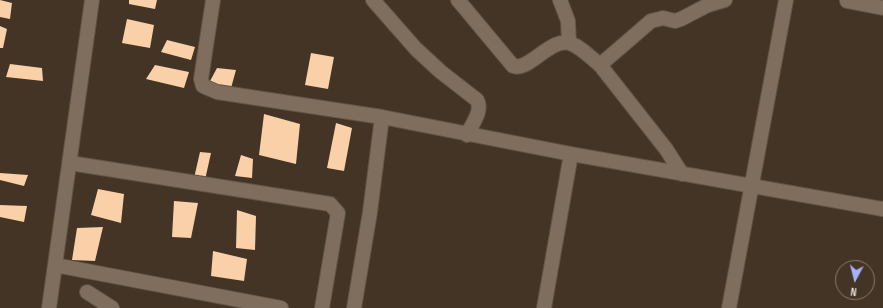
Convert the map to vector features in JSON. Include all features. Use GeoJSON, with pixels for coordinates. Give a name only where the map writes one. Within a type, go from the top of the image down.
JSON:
{"type":"FeatureCollection","features":[{"type":"Feature","properties":{"kind":"street"},"geometry":{"type":"LineString","coordinates":[[49,308],[92,0]]}},
{"type":"Feature","properties":{"kind":"street"},"geometry":{"type":"LineString","coordinates":[[213,0],[201,69],[203,86],[207,89],[217,92],[382,117],[467,135],[883,209]]}},
{"type":"Feature","properties":{"kind":"street"},"geometry":{"type":"LineString","coordinates":[[373,0],[416,49],[480,104],[479,110],[467,135]]}},
{"type":"Feature","properties":{"kind":"street"},"geometry":{"type":"LineString","coordinates":[[458,0],[513,66],[519,67],[556,45],[569,43],[600,65],[666,149],[682,174]]}},
{"type":"Feature","properties":{"kind":"street"},"geometry":{"type":"LineString","coordinates":[[560,0],[568,22],[569,43]]}},
{"type":"Feature","properties":{"kind":"street"},"geometry":{"type":"LineString","coordinates":[[600,65],[651,21],[663,18],[675,21],[681,19],[706,3],[725,0]]}},
{"type":"Feature","properties":{"kind":"street"},"geometry":{"type":"LineString","coordinates":[[729,308],[786,0]]}},
{"type":"Feature","properties":{"kind":"street"},"geometry":{"type":"LineString","coordinates":[[847,1],[883,8]]}},
{"type":"Feature","properties":{"kind":"street"},"geometry":{"type":"LineString","coordinates":[[354,308],[370,212],[382,117]]}},
{"type":"Feature","properties":{"kind":"street"},"geometry":{"type":"LineString","coordinates":[[544,308],[571,154]]}},
{"type":"Feature","properties":{"kind":"street"},"geometry":{"type":"LineString","coordinates":[[70,164],[330,204],[338,213],[322,308]]}},
{"type":"Feature","properties":{"kind":"street"},"geometry":{"type":"LineString","coordinates":[[55,265],[250,305],[281,308]]}},
{"type":"Feature","properties":{"kind":"street"},"geometry":{"type":"LineString","coordinates":[[87,292],[112,308]]}},
{"type":"Feature","properties":{"kind":"building"},"geometry":{"type":"Polygon","coordinates":[[[0,0],[12,3],[10,19],[0,17],[0,0]]]}},
{"type":"Feature","properties":{"kind":"building"},"geometry":{"type":"Polygon","coordinates":[[[129,0],[157,0],[155,9],[129,4],[129,0]]]}},
{"type":"Feature","properties":{"kind":"building"},"geometry":{"type":"Polygon","coordinates":[[[127,19],[154,25],[150,48],[122,43],[127,19]]]}},
{"type":"Feature","properties":{"kind":"building"},"geometry":{"type":"Polygon","coordinates":[[[0,26],[7,29],[3,48],[0,48],[0,26]]]}},
{"type":"Feature","properties":{"kind":"building"},"geometry":{"type":"Polygon","coordinates":[[[167,40],[195,47],[191,60],[161,52],[167,40]]]}},
{"type":"Feature","properties":{"kind":"building"},"geometry":{"type":"Polygon","coordinates":[[[311,53],[334,57],[328,89],[305,85],[311,53]]]}},
{"type":"Feature","properties":{"kind":"building"},"geometry":{"type":"Polygon","coordinates":[[[10,64],[42,68],[43,81],[6,77],[10,64]]]}},
{"type":"Feature","properties":{"kind":"building"},"geometry":{"type":"Polygon","coordinates":[[[155,65],[189,72],[184,88],[146,79],[155,65]]]}},
{"type":"Feature","properties":{"kind":"building"},"geometry":{"type":"Polygon","coordinates":[[[217,68],[236,70],[231,88],[209,83],[217,68]]]}},
{"type":"Feature","properties":{"kind":"building"},"geometry":{"type":"Polygon","coordinates":[[[264,114],[300,124],[296,164],[259,155],[264,114]]]}},
{"type":"Feature","properties":{"kind":"building"},"geometry":{"type":"Polygon","coordinates":[[[336,123],[352,128],[344,171],[327,168],[336,123]]]}},
{"type":"Feature","properties":{"kind":"building"},"geometry":{"type":"Polygon","coordinates":[[[200,152],[211,153],[205,180],[194,178],[200,152]]]}},
{"type":"Feature","properties":{"kind":"building"},"geometry":{"type":"Polygon","coordinates":[[[241,155],[253,159],[252,178],[235,176],[241,155]]]}},
{"type":"Feature","properties":{"kind":"building"},"geometry":{"type":"Polygon","coordinates":[[[0,173],[28,175],[24,186],[0,180],[0,173]]]}},
{"type":"Feature","properties":{"kind":"building"},"geometry":{"type":"Polygon","coordinates":[[[98,189],[124,194],[121,223],[91,215],[98,189]]]}},
{"type":"Feature","properties":{"kind":"building"},"geometry":{"type":"Polygon","coordinates":[[[174,201],[198,203],[191,238],[172,237],[174,201]]]}},
{"type":"Feature","properties":{"kind":"building"},"geometry":{"type":"Polygon","coordinates":[[[0,205],[27,206],[24,222],[0,217],[0,205]]]}},
{"type":"Feature","properties":{"kind":"building"},"geometry":{"type":"Polygon","coordinates":[[[237,210],[256,216],[255,250],[236,248],[237,210]]]}},
{"type":"Feature","properties":{"kind":"building"},"geometry":{"type":"Polygon","coordinates":[[[103,227],[95,261],[72,260],[77,228],[103,227]]]}},
{"type":"Feature","properties":{"kind":"building"},"geometry":{"type":"Polygon","coordinates":[[[213,251],[247,259],[244,281],[211,276],[213,251]]]}}]}
